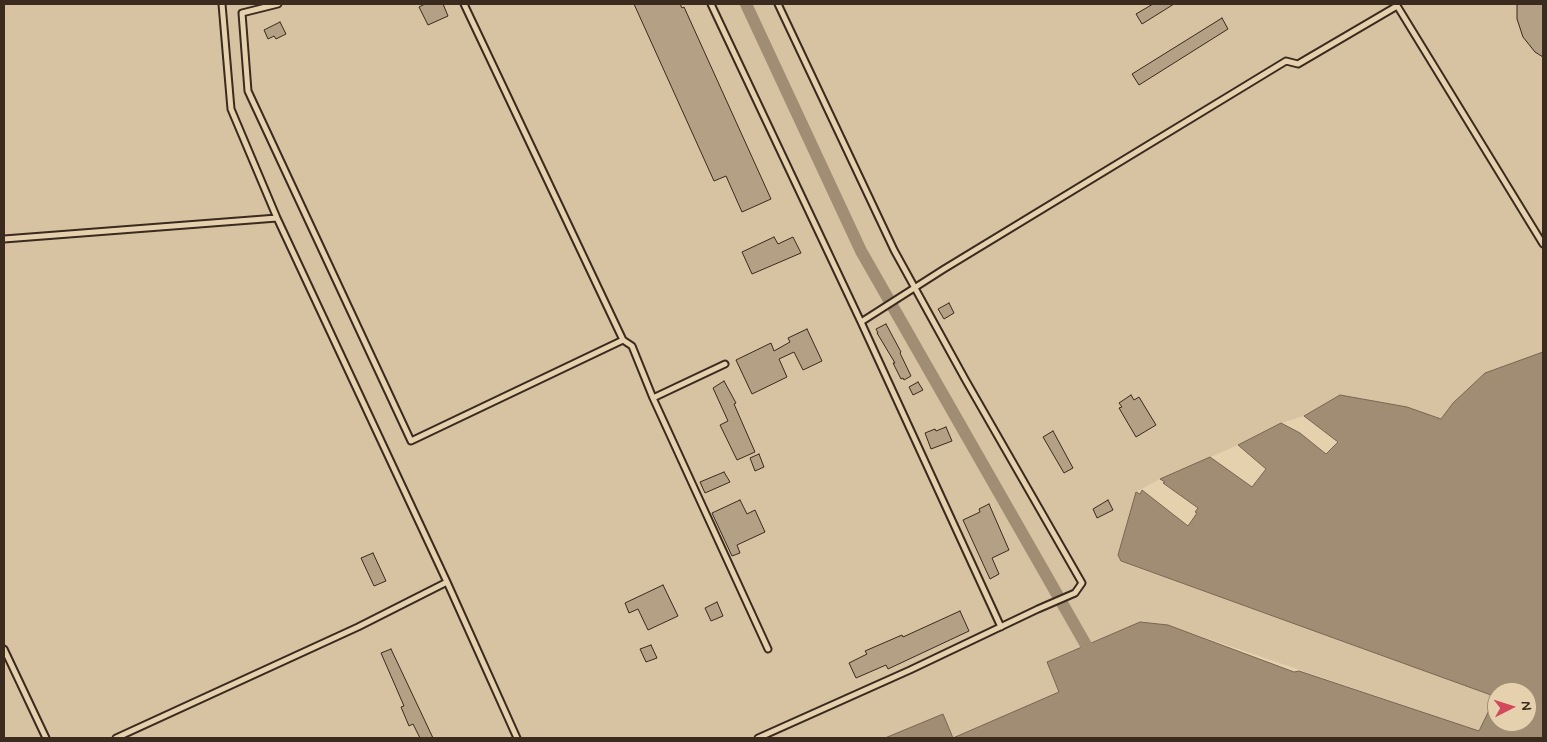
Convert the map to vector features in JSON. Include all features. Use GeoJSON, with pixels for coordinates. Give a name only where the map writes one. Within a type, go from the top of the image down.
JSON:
{"type":"FeatureCollection","features":[{"type":"Feature","properties":{"kind":"lane"},"geometry":{"type":"LineString","coordinates":[[222,4],[231,109],[277,218],[447,582],[517,738]]}},
{"type":"Feature","properties":{"kind":"lane"},"geometry":{"type":"LineString","coordinates":[[278,4],[242,13],[248,91],[411,440],[623,340]]}},
{"type":"Feature","properties":{"kind":"lane"},"geometry":{"type":"LineString","coordinates":[[464,4],[623,340],[632,346],[653,398],[768,649]]}},
{"type":"Feature","properties":{"kind":"lane"},"geometry":{"type":"LineString","coordinates":[[711,4],[863,321],[1001,627]]}},
{"type":"Feature","properties":{"kind":"lane"},"geometry":{"type":"LineString","coordinates":[[758,738],[1075,593],[1082,583],[966,380],[890,241],[778,4]]}},
{"type":"Feature","properties":{"kind":"lane"},"geometry":{"type":"LineString","coordinates":[[863,321],[1286,61],[1298,64],[1397,5],[1543,244]]}},
{"type":"Feature","properties":{"kind":"lane"},"geometry":{"type":"LineString","coordinates":[[4,239],[277,218]]}},
{"type":"Feature","properties":{"kind":"lane"},"geometry":{"type":"LineString","coordinates":[[653,398],[726,364]]}},
{"type":"Feature","properties":{"kind":"lane"},"geometry":{"type":"LineString","coordinates":[[116,738],[358,627],[447,582]]}},
{"type":"Feature","properties":{"kind":"lane"},"geometry":{"type":"LineString","coordinates":[[4,649],[46,738]]}},
{"type":"Feature","properties":{"kind":"shaded area"},"geometry":{"type":"Polygon","coordinates":[[[4,4],[1543,4],[1543,352],[1485,373],[1453,403],[1441,419],[1407,407],[1340,395],[1304,416],[1281,423],[1238,445],[1160,479],[1136,492],[1118,555],[1121,562],[1487,694],[1487,714],[1479,731],[1168,625],[1140,622],[1047,662],[1059,692],[953,738],[943,714],[885,738],[4,738],[4,4]]]}},
{"type":"Feature","properties":{"kind":"shaded area"},"geometry":{"type":"Polygon","coordinates":[[[1543,352],[1543,738],[953,738],[1059,692],[1047,662],[1140,622],[1168,625],[1294,672],[1299,671],[1479,731],[1487,714],[1487,732],[1537,732],[1537,682],[1487,682],[1487,694],[1121,561],[1118,555],[1136,492],[1140,494],[1142,490],[1188,526],[1197,513],[1195,512],[1198,508],[1160,479],[1210,457],[1252,487],[1266,469],[1238,445],[1281,423],[1300,433],[1326,454],[1338,442],[1304,416],[1340,395],[1407,407],[1441,419],[1453,403],[1485,373],[1543,352]]]}},
{"type":"Feature","properties":{"kind":"shaded area"},"geometry":{"type":"Polygon","coordinates":[[[943,714],[953,738],[885,738],[943,714]]]}},
{"type":"Feature","properties":{"kind":"building"},"geometry":{"type":"Polygon","coordinates":[[[425,4],[443,4],[448,16],[428,25],[419,7],[425,4]]]}},
{"type":"Feature","properties":{"kind":"building"},"geometry":{"type":"Polygon","coordinates":[[[634,4],[680,4],[682,8],[684,7],[771,199],[742,212],[726,176],[714,181],[634,4]]]}},
{"type":"Feature","properties":{"kind":"building"},"geometry":{"type":"Polygon","coordinates":[[[1153,4],[1174,4],[1142,24],[1136,14],[1153,4]]]}},
{"type":"Feature","properties":{"kind":"building"},"geometry":{"type":"Polygon","coordinates":[[[1517,4],[1543,4],[1543,57],[1535,52],[1523,37],[1517,19],[1517,4]]]}},
{"type":"Feature","properties":{"kind":"building"},"geometry":{"type":"Polygon","coordinates":[[[1222,18],[1228,29],[1139,85],[1132,74],[1222,18]]]}},
{"type":"Feature","properties":{"kind":"building"},"geometry":{"type":"Polygon","coordinates":[[[280,22],[286,34],[276,39],[274,36],[268,39],[264,30],[280,22]]]}},
{"type":"Feature","properties":{"kind":"building"},"geometry":{"type":"Polygon","coordinates":[[[774,237],[778,244],[793,237],[801,253],[752,274],[742,252],[774,237]]]}},
{"type":"Feature","properties":{"kind":"building"},"geometry":{"type":"Polygon","coordinates":[[[949,303],[954,313],[944,319],[938,309],[949,303]]]}},
{"type":"Feature","properties":{"kind":"building"},"geometry":{"type":"Polygon","coordinates":[[[886,324],[911,376],[904,380],[903,378],[901,379],[893,363],[895,363],[877,333],[876,329],[886,324]]]}},
{"type":"Feature","properties":{"kind":"building"},"geometry":{"type":"Polygon","coordinates":[[[807,329],[822,361],[803,370],[794,352],[779,359],[787,377],[752,394],[736,360],[771,343],[774,351],[790,342],[788,338],[807,329]]]}},
{"type":"Feature","properties":{"kind":"building"},"geometry":{"type":"Polygon","coordinates":[[[724,381],[736,403],[734,404],[755,452],[737,460],[720,425],[728,421],[713,388],[724,381]]]}},
{"type":"Feature","properties":{"kind":"building"},"geometry":{"type":"Polygon","coordinates":[[[918,382],[923,390],[913,395],[909,387],[918,382]]]}},
{"type":"Feature","properties":{"kind":"building"},"geometry":{"type":"Polygon","coordinates":[[[1131,395],[1134,400],[1139,397],[1156,425],[1136,437],[1119,408],[1122,407],[1119,403],[1131,395]]]}},
{"type":"Feature","properties":{"kind":"building"},"geometry":{"type":"Polygon","coordinates":[[[946,427],[952,441],[931,449],[925,433],[946,427]]]}},
{"type":"Feature","properties":{"kind":"building"},"geometry":{"type":"Polygon","coordinates":[[[1053,431],[1073,468],[1064,473],[1043,437],[1053,431]]]}},
{"type":"Feature","properties":{"kind":"building"},"geometry":{"type":"Polygon","coordinates":[[[759,454],[764,467],[755,471],[750,458],[759,454]]]}},
{"type":"Feature","properties":{"kind":"building"},"geometry":{"type":"Polygon","coordinates":[[[724,472],[730,482],[705,493],[700,482],[724,472]]]}},
{"type":"Feature","properties":{"kind":"building"},"geometry":{"type":"Polygon","coordinates":[[[740,500],[747,514],[755,510],[765,532],[737,545],[740,553],[732,556],[712,513],[740,500]]]}},
{"type":"Feature","properties":{"kind":"building"},"geometry":{"type":"Polygon","coordinates":[[[1108,500],[1113,510],[1097,518],[1093,509],[1108,500]]]}},
{"type":"Feature","properties":{"kind":"building"},"geometry":{"type":"Polygon","coordinates":[[[989,504],[1009,550],[992,558],[999,574],[990,579],[963,520],[980,512],[979,509],[989,504]]]}},
{"type":"Feature","properties":{"kind":"building"},"geometry":{"type":"Polygon","coordinates":[[[373,553],[386,581],[374,586],[361,558],[373,553]]]}},
{"type":"Feature","properties":{"kind":"building"},"geometry":{"type":"Polygon","coordinates":[[[663,585],[678,616],[648,630],[638,609],[629,613],[625,603],[663,585]]]}},
{"type":"Feature","properties":{"kind":"building"},"geometry":{"type":"Polygon","coordinates":[[[717,602],[723,616],[711,621],[705,608],[717,602]]]}},
{"type":"Feature","properties":{"kind":"building"},"geometry":{"type":"Polygon","coordinates":[[[960,611],[969,631],[888,669],[886,665],[856,678],[849,663],[867,654],[865,651],[902,635],[903,637],[960,611]]]}},
{"type":"Feature","properties":{"kind":"building"},"geometry":{"type":"Polygon","coordinates":[[[651,645],[657,658],[646,662],[640,649],[651,645]]]}},
{"type":"Feature","properties":{"kind":"building"},"geometry":{"type":"Polygon","coordinates":[[[391,649],[433,738],[420,738],[413,724],[409,726],[401,707],[404,706],[381,653],[391,649]]]}},
{"type":"Feature","properties":{"kind":"waterway"},"geometry":{"type":"LineString","coordinates":[[746,4],[861,251],[1086,645]]}}]}
